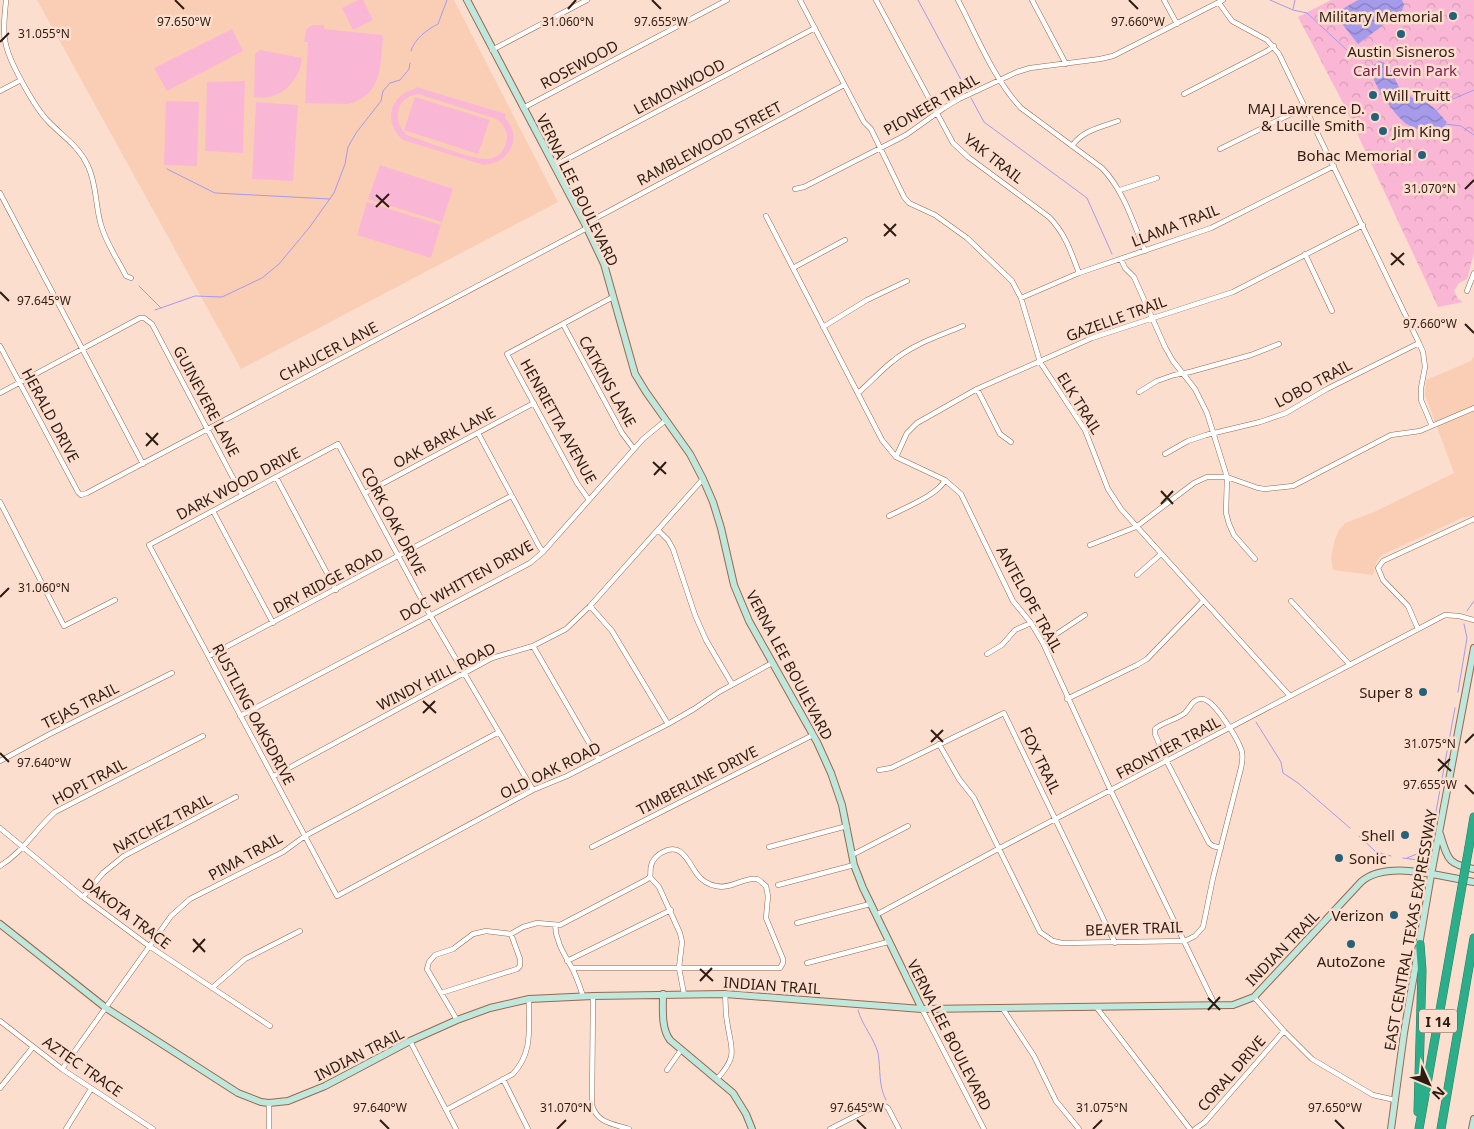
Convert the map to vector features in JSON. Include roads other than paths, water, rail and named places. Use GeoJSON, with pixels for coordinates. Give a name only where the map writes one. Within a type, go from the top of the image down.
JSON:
{"type":"FeatureCollection","features":[{"type":"Feature","properties":{"kind":"highway","name":"I 14"},"geometry":{"type":"LineString","coordinates":[[1419,1129],[1474,817]]}},
{"type":"Feature","properties":{"kind":"highway","name":"I 14"},"geometry":{"type":"LineString","coordinates":[[1442,1129],[1474,938]]}},
{"type":"Feature","properties":{"kind":"highway"},"geometry":{"type":"LineString","coordinates":[[1419,1129],[1422,970],[1420,944]]}},
{"type":"Feature","properties":{"kind":"street"},"geometry":{"type":"LineString","coordinates":[[6,0],[5,44],[8,54],[42,116],[76,146],[88,166],[95,185],[101,227],[126,276],[131,278]]}},
{"type":"Feature","properties":{"kind":"street","name":"VERNA LEE BOULEVARD"},"geometry":{"type":"LineString","coordinates":[[467,0],[586,226],[604,264],[635,374],[690,454],[703,479],[713,502],[737,594],[749,621],[813,735],[831,772],[838,791],[854,865],[870,904],[984,1129]]}},
{"type":"Feature","properties":{"kind":"street"},"geometry":{"type":"LineString","coordinates":[[492,50],[587,0]]}},
{"type":"Feature","properties":{"kind":"street","name":"ROSEWOOD"},"geometry":{"type":"LineString","coordinates":[[523,108],[726,0]]}},
{"type":"Feature","properties":{"kind":"street","name":"ELK TRAIL"},"geometry":{"type":"LineString","coordinates":[[800,0],[864,122],[871,129],[879,149],[904,197],[909,203],[934,215],[967,238],[1012,281],[1021,298],[1040,362],[1085,430],[1113,498],[1136,527],[1290,696]]}},
{"type":"Feature","properties":{"kind":"street","name":"YAK TRAIL"},"geometry":{"type":"LineString","coordinates":[[876,0],[953,143],[968,158],[1040,210],[1057,226],[1068,244],[1079,272]]}},
{"type":"Feature","properties":{"kind":"street"},"geometry":{"type":"LineString","coordinates":[[958,0],[999,80],[1011,98],[1021,108],[1102,168],[1113,179],[1120,190],[1145,251]]}},
{"type":"Feature","properties":{"kind":"street"},"geometry":{"type":"LineString","coordinates":[[1032,0],[1066,64]]}},
{"type":"Feature","properties":{"kind":"street"},"geometry":{"type":"LineString","coordinates":[[1164,0],[1177,24]]}},
{"type":"Feature","properties":{"kind":"street"},"geometry":{"type":"LineString","coordinates":[[1221,2],[1232,21],[1261,36],[1274,46],[1279,54],[1423,352],[1424,367],[1421,400],[1432,426]]}},
{"type":"Feature","properties":{"kind":"street","name":"PIONEER TRAIL"},"geometry":{"type":"LineString","coordinates":[[795,189],[804,187],[906,135],[959,99],[999,80],[1030,68],[1113,56],[1221,2]]}},
{"type":"Feature","properties":{"kind":"street","name":"LEMONWOOD"},"geometry":{"type":"LineString","coordinates":[[554,166],[815,28]]}},
{"type":"Feature","properties":{"kind":"street"},"geometry":{"type":"LineString","coordinates":[[1184,94],[1274,46]]}},
{"type":"Feature","properties":{"kind":"street"},"geometry":{"type":"LineString","coordinates":[[0,91],[22,80]]}},
{"type":"Feature","properties":{"kind":"street","name":"RAMBLEWOOD STREET"},"geometry":{"type":"LineString","coordinates":[[586,226],[844,85]]}},
{"type":"Feature","properties":{"kind":"street"},"geometry":{"type":"LineString","coordinates":[[1220,149],[1305,107]]}},
{"type":"Feature","properties":{"kind":"street"},"geometry":{"type":"LineString","coordinates":[[1072,146],[1086,132],[1118,121]]}},
{"type":"Feature","properties":{"kind":"street","name":"LLAMA TRAIL"},"geometry":{"type":"LineString","coordinates":[[1021,298],[1079,272],[1211,228],[1334,166]]}},
{"type":"Feature","properties":{"kind":"street"},"geometry":{"type":"LineString","coordinates":[[1120,190],[1157,178]]}},
{"type":"Feature","properties":{"kind":"street"},"geometry":{"type":"LineString","coordinates":[[0,193],[143,464]]}},
{"type":"Feature","properties":{"kind":"street","name":"ANTELOPE TRAIL"},"geometry":{"type":"LineString","coordinates":[[766,216],[882,440],[896,457],[945,480],[961,494],[1013,601],[1031,623],[1043,643],[1111,791],[1215,1005]]}},
{"type":"Feature","properties":{"kind":"street","name":"GAZELLE TRAIL"},"geometry":{"type":"LineString","coordinates":[[896,457],[907,433],[917,423],[977,389],[1092,338],[1233,292],[1362,225]]}},
{"type":"Feature","properties":{"kind":"street","name":"CHAUCER LANE"},"geometry":{"type":"LineString","coordinates":[[81,495],[143,464],[586,226]]}},
{"type":"Feature","properties":{"kind":"street"},"geometry":{"type":"LineString","coordinates":[[793,268],[845,240]]}},
{"type":"Feature","properties":{"kind":"street"},"geometry":{"type":"LineString","coordinates":[[1306,254],[1332,311]]}},
{"type":"Feature","properties":{"kind":"street"},"geometry":{"type":"LineString","coordinates":[[1121,259],[1125,268],[1134,277],[1165,347],[1201,398],[1227,477],[1226,513],[1229,524],[1234,535],[1255,559]]}},
{"type":"Feature","properties":{"kind":"street"},"geometry":{"type":"LineString","coordinates":[[1468,291],[1474,273]]}},
{"type":"Feature","properties":{"kind":"street"},"geometry":{"type":"LineString","coordinates":[[823,327],[867,300],[907,281]]}},
{"type":"Feature","properties":{"kind":"street","name":"HENRIETTA AVENUE"},"geometry":{"type":"LineString","coordinates":[[589,500],[577,483],[507,354],[613,297]]}},
{"type":"Feature","properties":{"kind":"street","name":"GUINEVERE LANE"},"geometry":{"type":"LineString","coordinates":[[83,349],[140,318],[148,320],[152,324],[242,495]]}},
{"type":"Feature","properties":{"kind":"street","name":"CATKINS LANE"},"geometry":{"type":"LineString","coordinates":[[563,324],[622,433],[634,449]]}},
{"type":"Feature","properties":{"kind":"street"},"geometry":{"type":"LineString","coordinates":[[858,393],[906,351],[963,326]]}},
{"type":"Feature","properties":{"kind":"street","name":"LOBO TRAIL"},"geometry":{"type":"LineString","coordinates":[[1165,454],[1188,442],[1286,413],[1326,389],[1419,343]]}},
{"type":"Feature","properties":{"kind":"street"},"geometry":{"type":"LineString","coordinates":[[1139,392],[1157,381],[1174,374],[1251,355],[1279,344]]}},
{"type":"Feature","properties":{"kind":"street","name":"HERALD DRIVE"},"geometry":{"type":"LineString","coordinates":[[0,346],[81,495]]}},
{"type":"Feature","properties":{"kind":"street"},"geometry":{"type":"LineString","coordinates":[[0,393],[83,349]]}},
{"type":"Feature","properties":{"kind":"street"},"geometry":{"type":"LineString","coordinates":[[977,389],[1000,434],[1011,442]]}},
{"type":"Feature","properties":{"kind":"street","name":"OAK BARK LANE"},"geometry":{"type":"LineString","coordinates":[[365,494],[534,403]]}},
{"type":"Feature","properties":{"kind":"street"},"geometry":{"type":"LineString","coordinates":[[1090,545],[1136,527],[1194,483],[1207,477],[1227,477],[1258,488],[1285,488],[1293,486],[1391,436],[1420,431],[1474,408]]}},
{"type":"Feature","properties":{"kind":"street","name":"DOC WHITTEN DRIVE"},"geometry":{"type":"LineString","coordinates":[[240,716],[530,563],[543,552],[650,432],[666,420]]}},
{"type":"Feature","properties":{"kind":"street"},"geometry":{"type":"LineString","coordinates":[[478,433],[538,546],[543,552]]}},
{"type":"Feature","properties":{"kind":"street","name":"DARK WOOD DRIVE"},"geometry":{"type":"LineString","coordinates":[[149,545],[338,444]]}},
{"type":"Feature","properties":{"kind":"street","name":"CORK OAK DRIVE"},"geometry":{"type":"LineString","coordinates":[[338,444],[430,615],[533,790]]}},
{"type":"Feature","properties":{"kind":"street"},"geometry":{"type":"LineString","coordinates":[[276,477],[336,590]]}},
{"type":"Feature","properties":{"kind":"street","name":"WINDY HILL ROAD"},"geometry":{"type":"LineString","coordinates":[[274,776],[492,658],[533,646],[566,629],[590,606],[703,479]]}},
{"type":"Feature","properties":{"kind":"street"},"geometry":{"type":"LineString","coordinates":[[889,516],[933,492],[942,486],[945,480]]}},
{"type":"Feature","properties":{"kind":"street","name":"DRY RIDGE ROAD"},"geometry":{"type":"LineString","coordinates":[[209,656],[511,496]]}},
{"type":"Feature","properties":{"kind":"street"},"geometry":{"type":"LineString","coordinates":[[0,502],[64,626],[115,600]]}},
{"type":"Feature","properties":{"kind":"street"},"geometry":{"type":"LineString","coordinates":[[213,511],[273,623]]}},
{"type":"Feature","properties":{"kind":"street"},"geometry":{"type":"LineString","coordinates":[[1418,629],[1408,606],[1383,580],[1378,568],[1383,561],[1474,519]]}},
{"type":"Feature","properties":{"kind":"street"},"geometry":{"type":"LineString","coordinates":[[658,530],[668,540],[673,549],[695,615],[706,640],[732,684]]}},
{"type":"Feature","properties":{"kind":"street","name":"RUSTLING OAKSDRIVE"},"geometry":{"type":"LineString","coordinates":[[149,545],[337,896]]}},
{"type":"Feature","properties":{"kind":"street"},"geometry":{"type":"LineString","coordinates":[[1137,575],[1161,554]]}},
{"type":"Feature","properties":{"kind":"street"},"geometry":{"type":"LineString","coordinates":[[1068,699],[1147,659],[1203,601]]}},
{"type":"Feature","properties":{"kind":"street"},"geometry":{"type":"LineString","coordinates":[[1291,601],[1350,665]]}},
{"type":"Feature","properties":{"kind":"street"},"geometry":{"type":"LineString","coordinates":[[590,606],[612,631],[668,724]]}},
{"type":"Feature","properties":{"kind":"street"},"geometry":{"type":"LineString","coordinates":[[1043,643],[1085,615]]}},
{"type":"Feature","properties":{"kind":"street","name":"FRONTIER TRAIL"},"geometry":{"type":"LineString","coordinates":[[876,915],[1445,615],[1474,620]]}},
{"type":"Feature","properties":{"kind":"street"},"geometry":{"type":"LineString","coordinates":[[988,654],[1002,645],[1015,630],[1031,623]]}},
{"type":"Feature","properties":{"kind":"street"},"geometry":{"type":"LineString","coordinates":[[533,646],[599,760]]}},
{"type":"Feature","properties":{"kind":"street","name":"EAST CENTRAL TEXAS EXPRESSWAY"},"geometry":{"type":"LineString","coordinates":[[1391,1129],[1404,1033],[1431,875],[1474,648]]}},
{"type":"Feature","properties":{"kind":"street","name":"OLD OAK ROAD"},"geometry":{"type":"LineString","coordinates":[[337,896],[533,790],[599,760],[668,724],[732,684],[772,663]]}},
{"type":"Feature","properties":{"kind":"street","name":"TEJAS TRAIL"},"geometry":{"type":"LineString","coordinates":[[0,761],[172,673]]}},
{"type":"Feature","properties":{"kind":"street","name":"BEAVER TRAIL"},"geometry":{"type":"LineString","coordinates":[[998,849],[1040,932],[1053,941],[1115,943],[1185,941],[1195,936],[1203,927],[1242,760],[1241,748],[1230,728],[1204,698],[1193,702],[1185,713],[1154,729],[1167,762]]}},
{"type":"Feature","properties":{"kind":"street","name":"FOX TRAIL"},"geometry":{"type":"LineString","coordinates":[[879,770],[891,768],[1004,713],[1115,943]]}},
{"type":"Feature","properties":{"kind":"street","name":"PIMA TRAIL"},"geometry":{"type":"LineString","coordinates":[[62,1069],[171,916],[190,899],[283,852],[306,836],[499,732]]}},
{"type":"Feature","properties":{"kind":"street","name":"TIMBERLINE DRIVE"},"geometry":{"type":"LineString","coordinates":[[592,847],[813,735]]}},
{"type":"Feature","properties":{"kind":"street","name":"HOPI TRAIL"},"geometry":{"type":"LineString","coordinates":[[0,866],[16,855],[45,821],[63,807],[203,736]]}},
{"type":"Feature","properties":{"kind":"street"},"geometry":{"type":"LineString","coordinates":[[939,744],[959,779],[974,798],[998,849]]}},
{"type":"Feature","properties":{"kind":"street"},"geometry":{"type":"LineString","coordinates":[[1167,762],[1209,843],[1220,848]]}},
{"type":"Feature","properties":{"kind":"street","name":"NATCHEZ TRAIL"},"geometry":{"type":"LineString","coordinates":[[83,897],[108,868],[124,856],[236,797]]}},
{"type":"Feature","properties":{"kind":"street"},"geometry":{"type":"LineString","coordinates":[[769,847],[846,826]]}},
{"type":"Feature","properties":{"kind":"street"},"geometry":{"type":"LineString","coordinates":[[852,856],[908,826]]}},
{"type":"Feature","properties":{"kind":"street","name":"DAKOTA TRACE"},"geometry":{"type":"LineString","coordinates":[[0,828],[83,897],[149,946],[270,1026]]}},
{"type":"Feature","properties":{"kind":"street"},"geometry":{"type":"LineString","coordinates":[[1440,833],[1446,852],[1451,860],[1456,865],[1474,869]]}},
{"type":"Feature","properties":{"kind":"street"},"geometry":{"type":"LineString","coordinates":[[572,968],[679,968],[775,968],[782,966],[783,959],[766,918],[768,896],[766,886],[757,879],[727,887],[708,884],[698,876],[682,852],[670,849],[659,854],[654,859],[650,877],[659,887],[680,933],[682,942],[679,968],[684,994]]}},
{"type":"Feature","properties":{"kind":"street"},"geometry":{"type":"LineString","coordinates":[[778,885],[854,865]]}},
{"type":"Feature","properties":{"kind":"street","name":"INDIAN TRAIL"},"geometry":{"type":"LineString","coordinates":[[0,924],[106,1008],[238,1093],[261,1102],[269,1103],[288,1101],[325,1086],[410,1041],[457,1020],[490,1008],[528,999],[584,996],[725,994],[922,1009],[1233,1005],[1254,997],[1366,878],[1392,870],[1474,882]]}},
{"type":"Feature","properties":{"kind":"street"},"geometry":{"type":"LineString","coordinates":[[457,1020],[427,969],[429,962],[435,954],[452,949],[473,934],[486,931],[510,934],[537,922],[560,925],[650,877]]}},
{"type":"Feature","properties":{"kind":"street"},"geometry":{"type":"LineString","coordinates":[[797,923],[870,904]]}},
{"type":"Feature","properties":{"kind":"street"},"geometry":{"type":"LineString","coordinates":[[567,961],[670,910]]}},
{"type":"Feature","properties":{"kind":"street"},"geometry":{"type":"LineString","coordinates":[[555,925],[556,937],[584,996]]}},
{"type":"Feature","properties":{"kind":"street"},"geometry":{"type":"LineString","coordinates":[[212,988],[245,959],[300,931]]}},
{"type":"Feature","properties":{"kind":"street"},"geometry":{"type":"LineString","coordinates":[[441,993],[514,972],[521,963],[510,934]]}},
{"type":"Feature","properties":{"kind":"street"},"geometry":{"type":"LineString","coordinates":[[807,963],[888,942]]}},
{"type":"Feature","properties":{"kind":"street"},"geometry":{"type":"LineString","coordinates":[[663,994],[666,1035],[681,1050],[717,1079],[740,1103],[752,1129]]}},
{"type":"Feature","properties":{"kind":"street"},"geometry":{"type":"LineString","coordinates":[[717,1079],[730,1063],[732,1056],[726,1020],[725,994]]}},
{"type":"Feature","properties":{"kind":"street"},"geometry":{"type":"LineString","coordinates":[[593,996],[592,1105],[598,1118],[629,1129]]}},
{"type":"Feature","properties":{"kind":"street"},"geometry":{"type":"LineString","coordinates":[[1254,997],[1312,1059],[1373,1095],[1395,1100]]}},
{"type":"Feature","properties":{"kind":"street"},"geometry":{"type":"LineString","coordinates":[[446,1110],[513,1074],[519,1067],[528,1049],[528,999]]}},
{"type":"Feature","properties":{"kind":"street"},"geometry":{"type":"LineString","coordinates":[[1097,1008],[1190,1129]]}},
{"type":"Feature","properties":{"kind":"street"},"geometry":{"type":"LineString","coordinates":[[1002,1009],[1034,1056],[1056,1101],[1078,1129]]}},
{"type":"Feature","properties":{"kind":"street","name":"AZTEC TRACE"},"geometry":{"type":"LineString","coordinates":[[0,1021],[62,1069],[153,1129]]}},
{"type":"Feature","properties":{"kind":"street","name":"CORAL DRIVE"},"geometry":{"type":"LineString","coordinates":[[1196,1129],[1205,1122],[1284,1031]]}},
{"type":"Feature","properties":{"kind":"street"},"geometry":{"type":"LineString","coordinates":[[410,1041],[456,1129]]}},
{"type":"Feature","properties":{"kind":"street"},"geometry":{"type":"LineString","coordinates":[[0,1088],[33,1047]]}},
{"type":"Feature","properties":{"kind":"street"},"geometry":{"type":"LineString","coordinates":[[667,1070],[681,1050]]}},
{"type":"Feature","properties":{"kind":"street"},"geometry":{"type":"LineString","coordinates":[[503,1079],[528,1129]]}},
{"type":"Feature","properties":{"kind":"street"},"geometry":{"type":"LineString","coordinates":[[66,1129],[91,1089]]}},
{"type":"Feature","properties":{"kind":"street"},"geometry":{"type":"LineString","coordinates":[[269,1103],[269,1129]]}},
{"type":"Feature","properties":{"kind":"street"},"geometry":{"type":"LineString","coordinates":[[830,1129],[873,1106],[882,1104],[888,1108],[898,1129]]}},
{"type":"Feature","properties":{"kind":"street"},"geometry":{"type":"LineString","coordinates":[[1472,1129],[1474,1119]]}},
{"type":"Feature","properties":{"kind":"water"},"geometry":{"type":"Polygon","coordinates":[[[1358,0],[1402,0],[1404,4],[1402,11],[1358,44],[1339,20],[1337,12],[1358,0]]]}},
{"type":"Feature","properties":{"kind":"water"},"geometry":{"type":"Polygon","coordinates":[[[1379,61],[1387,65],[1405,94],[1427,103],[1438,112],[1447,122],[1443,128],[1434,131],[1418,129],[1400,119],[1374,80],[1371,67],[1379,61]]]}},
{"type":"Feature","properties":{"kind":"waterway"},"geometry":{"type":"LineString","coordinates":[[411,51],[418,39],[438,24],[447,0]]}},
{"type":"Feature","properties":{"kind":"waterway"},"geometry":{"type":"LineString","coordinates":[[918,0],[966,89]]}},
{"type":"Feature","properties":{"kind":"waterway"},"geometry":{"type":"LineString","coordinates":[[1270,0],[1293,10],[1307,13],[1349,52]]}},
{"type":"Feature","properties":{"kind":"waterway"},"geometry":{"type":"LineString","coordinates":[[1293,9],[1295,0]]}},
{"type":"Feature","properties":{"kind":"waterway"},"geometry":{"type":"LineString","coordinates":[[1317,20],[1338,16]]}},
{"type":"Feature","properties":{"kind":"waterway"},"geometry":{"type":"LineString","coordinates":[[155,310],[195,296],[222,297],[262,278],[279,264],[309,228],[334,193],[345,164],[348,147],[356,133],[381,101],[383,91],[390,83],[400,80],[409,69],[410,63]]}},
{"type":"Feature","properties":{"kind":"waterway"},"geometry":{"type":"LineString","coordinates":[[1367,65],[1372,68]]}},
{"type":"Feature","properties":{"kind":"waterway"},"geometry":{"type":"LineString","coordinates":[[1436,111],[1448,101],[1474,90]]}},
{"type":"Feature","properties":{"kind":"waterway"},"geometry":{"type":"LineString","coordinates":[[971,98],[984,122],[1087,198],[1112,254]]}},
{"type":"Feature","properties":{"kind":"waterway"},"geometry":{"type":"LineString","coordinates":[[1445,124],[1461,126],[1474,135]]}},
{"type":"Feature","properties":{"kind":"waterway"},"geometry":{"type":"LineString","coordinates":[[167,169],[215,193],[330,199]]}},
{"type":"Feature","properties":{"kind":"waterway"},"geometry":{"type":"LineString","coordinates":[[139,286],[161,308]]}},
{"type":"Feature","properties":{"kind":"waterway"},"geometry":{"type":"LineString","coordinates":[[1467,611],[1474,601]]}},
{"type":"Feature","properties":{"kind":"waterway"},"geometry":{"type":"LineString","coordinates":[[1458,692],[1467,638],[1464,624]]}},
{"type":"Feature","properties":{"kind":"waterway"},"geometry":{"type":"LineString","coordinates":[[1433,828],[1455,708]]}},
{"type":"Feature","properties":{"kind":"waterway"},"geometry":{"type":"LineString","coordinates":[[1256,722],[1281,762],[1283,773],[1298,783],[1350,828]]}},
{"type":"Feature","properties":{"kind":"waterway"},"geometry":{"type":"LineString","coordinates":[[1359,836],[1376,852],[1391,856]]}},
{"type":"Feature","properties":{"kind":"waterway"},"geometry":{"type":"LineString","coordinates":[[1407,858],[1429,849],[1432,836]]}},
{"type":"Feature","properties":{"kind":"waterway"},"geometry":{"type":"LineString","coordinates":[[1403,858],[1425,861]]}},
{"type":"Feature","properties":{"kind":"waterway"},"geometry":{"type":"LineString","coordinates":[[858,1010],[878,1053],[881,1083],[886,1100]]}},
{"type":"Feature","properties":{"kind":"place","name":"Military Memorial"},"geometry":{"type":"Point","coordinates":[1453,16]}},
{"type":"Feature","properties":{"kind":"place","name":"Austin Sisneros"},"geometry":{"type":"Point","coordinates":[1401,34]}},
{"type":"Feature","properties":{"kind":"place","name":"Will Truitt"},"geometry":{"type":"Point","coordinates":[1373,95]}},
{"type":"Feature","properties":{"kind":"place","name":"MAJ Lawrence D. & Lucille Smith"},"geometry":{"type":"Point","coordinates":[1375,117]}},
{"type":"Feature","properties":{"kind":"place","name":"Jim King"},"geometry":{"type":"Point","coordinates":[1383,131]}},
{"type":"Feature","properties":{"kind":"place","name":"Bohac Memorial"},"geometry":{"type":"Point","coordinates":[1422,155]}},
{"type":"Feature","properties":{"kind":"place","name":"Super 8"},"geometry":{"type":"Point","coordinates":[1423,692]}},
{"type":"Feature","properties":{"kind":"place","name":"Shell"},"geometry":{"type":"Point","coordinates":[1405,835]}},
{"type":"Feature","properties":{"kind":"place","name":"Sonic"},"geometry":{"type":"Point","coordinates":[1339,858]}},
{"type":"Feature","properties":{"kind":"place","name":"Verizon"},"geometry":{"type":"Point","coordinates":[1394,915]}},
{"type":"Feature","properties":{"kind":"place","name":"AutoZone"},"geometry":{"type":"Point","coordinates":[1351,944]}},
{"type":"Feature","properties":{"kind":"park label","name":"Carl Levin Park"},"geometry":{"type":"Point","coordinates":[1405,70]}}]}
